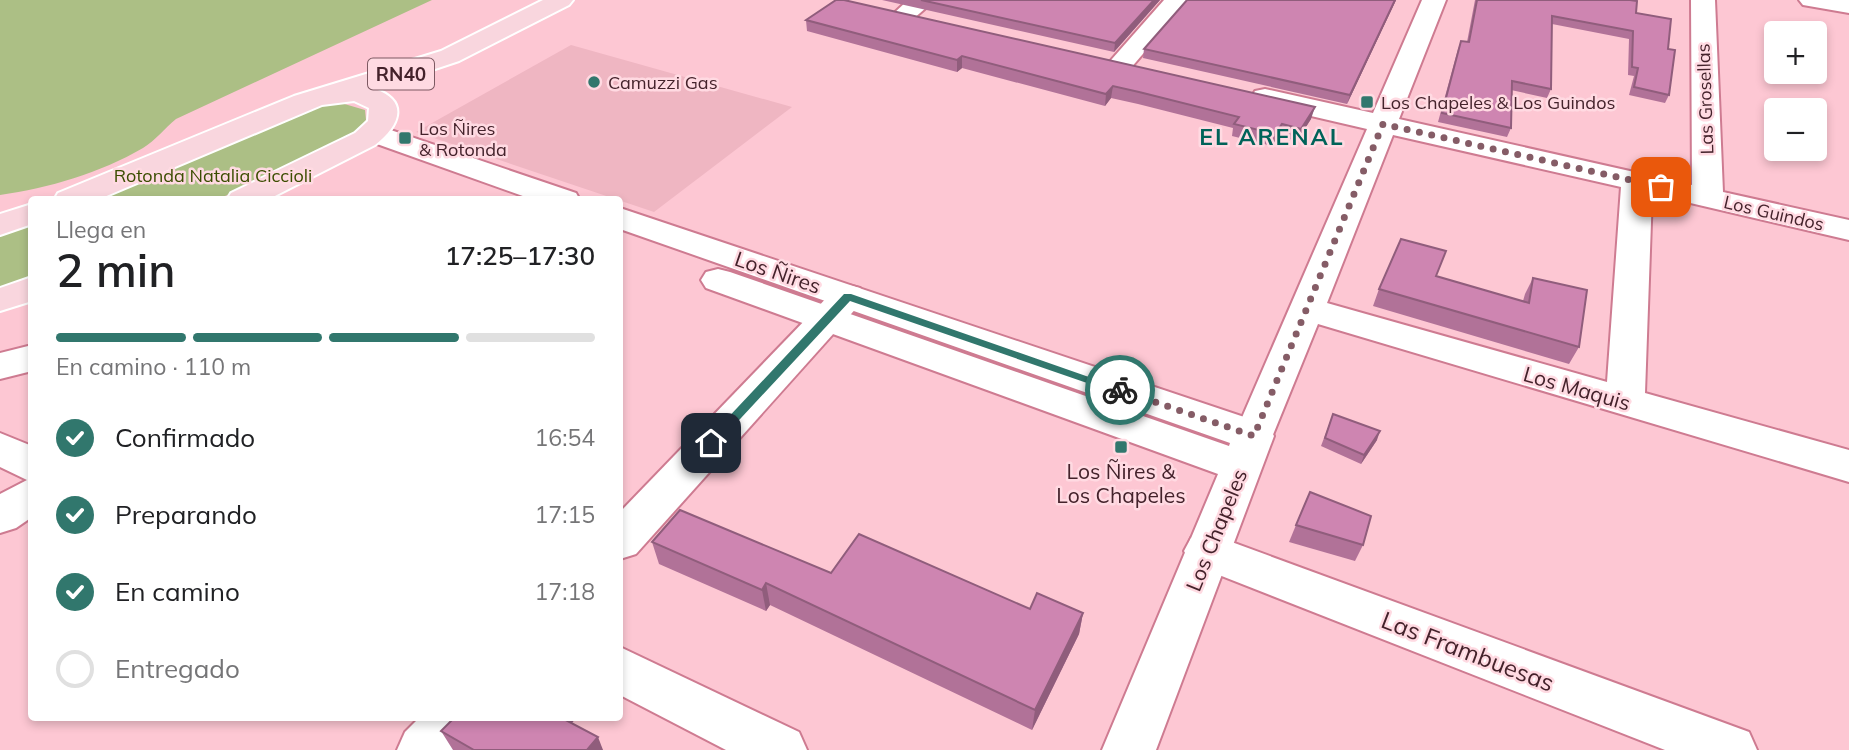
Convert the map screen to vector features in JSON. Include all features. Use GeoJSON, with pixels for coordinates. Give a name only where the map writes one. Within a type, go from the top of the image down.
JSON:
{"type":"FeatureCollection","features":[{"type":"Feature","properties":{"kind":"main road","name":"RN40"},"geometry":{"type":"LineString","coordinates":[[250,196],[367,136],[424,81],[486,40],[561,0]]}},
{"type":"Feature","properties":{"kind":"main road","name":"RN40"},"geometry":{"type":"LineString","coordinates":[[79,196],[314,99],[409,71],[486,40]]}},
{"type":"Feature","properties":{"kind":"main road","name":"RN40"},"geometry":{"type":"LineString","coordinates":[[314,99],[344,94],[376,99],[385,114],[367,136]]}},
{"type":"Feature","properties":{"kind":"main road"},"geometry":{"type":"LineString","coordinates":[[0,225],[28,215]]}},
{"type":"Feature","properties":{"kind":"main road"},"geometry":{"type":"LineString","coordinates":[[0,300],[28,290]]}},
{"type":"Feature","properties":{"kind":"street"},"geometry":{"type":"LineString","coordinates":[[1094,58],[1134,67],[1177,0]]}},
{"type":"Feature","properties":{"kind":"street","name":"Los Chapeles"},"geometry":{"type":"LineString","coordinates":[[1129,750],[1247,451],[1434,0]]}},
{"type":"Feature","properties":{"kind":"street","name":"Las Grosellas"},"geometry":{"type":"LineString","coordinates":[[1703,0],[1708,198]]}},
{"type":"Feature","properties":{"kind":"street"},"geometry":{"type":"LineString","coordinates":[[1811,0],[1849,6]]}},
{"type":"Feature","properties":{"kind":"street","name":"Los Guindos"},"geometry":{"type":"LineString","coordinates":[[1239,91],[1849,230]]}},
{"type":"Feature","properties":{"kind":"street"},"geometry":{"type":"LineString","coordinates":[[367,136],[485,196]]}},
{"type":"Feature","properties":{"kind":"street"},"geometry":{"type":"LineString","coordinates":[[367,136],[553,196]]}},
{"type":"Feature","properties":{"kind":"street"},"geometry":{"type":"LineString","coordinates":[[1625,401],[1637,181]]}},
{"type":"Feature","properties":{"kind":"street","name":"Los Ñires"},"geometry":{"type":"LineString","coordinates":[[623,219],[838,308]]}},
{"type":"Feature","properties":{"kind":"street","name":"Los Ñires"},"geometry":{"type":"LineString","coordinates":[[623,246],[838,308],[1247,451]]}},
{"type":"Feature","properties":{"kind":"street"},"geometry":{"type":"LineString","coordinates":[[623,538],[838,308]]}},
{"type":"Feature","properties":{"kind":"street","name":"Los Maquis"},"geometry":{"type":"LineString","coordinates":[[1306,309],[1849,466]]}},
{"type":"Feature","properties":{"kind":"street"},"geometry":{"type":"LineString","coordinates":[[0,366],[28,359]]}},
{"type":"Feature","properties":{"kind":"street"},"geometry":{"type":"LineString","coordinates":[[0,447],[28,464]]}},
{"type":"Feature","properties":{"kind":"street"},"geometry":{"type":"LineString","coordinates":[[0,516],[28,498]]}},
{"type":"Feature","properties":{"kind":"street","name":"Las Frambuesas"},"geometry":{"type":"LineString","coordinates":[[1207,551],[1730,750]]}},
{"type":"Feature","properties":{"kind":"street"},"geometry":{"type":"LineString","coordinates":[[623,672],[780,750]]}},
{"type":"Feature","properties":{"kind":"street"},"geometry":{"type":"LineString","coordinates":[[424,750],[451,721]]}},
{"type":"Feature","properties":{"kind":"shaded area"},"geometry":{"type":"Polygon","coordinates":[[[571,45],[792,107],[654,212],[623,202],[623,196],[606,196],[416,132],[571,45]]]}},
{"type":"Feature","properties":{"kind":"green space"},"geometry":{"type":"Polygon","coordinates":[[[0,0],[432,0],[176,119],[147,145],[127,157],[55,184],[0,195],[0,0]]]}},
{"type":"Feature","properties":{"kind":"green space","name":"Rotonda Natalia Ciccioli"},"geometry":{"type":"Polygon","coordinates":[[[341,103],[365,110],[366,120],[357,131],[225,196],[100,196],[317,105],[341,103]]]}},
{"type":"Feature","properties":{"kind":"green space"},"geometry":{"type":"Polygon","coordinates":[[[28,222],[28,278],[0,288],[0,232],[28,222]]]}},
{"type":"Feature","properties":{"kind":"building"},"geometry":{"type":"Polygon","coordinates":[[[836,0],[1315,107],[1301,129],[1282,124],[1275,134],[1234,124],[1239,117],[1139,92],[1113,86],[1106,94],[962,56],[957,60],[806,20],[836,0]]]}},
{"type":"Feature","properties":{"kind":"building"},"geometry":{"type":"Polygon","coordinates":[[[921,0],[1154,0],[1115,43],[921,0]]]}},
{"type":"Feature","properties":{"kind":"building"},"geometry":{"type":"Polygon","coordinates":[[[1187,0],[1395,0],[1350,95],[1144,49],[1187,0]]]}},
{"type":"Feature","properties":{"kind":"building"},"geometry":{"type":"Polygon","coordinates":[[[1477,0],[1637,1],[1636,13],[1671,19],[1668,49],[1675,50],[1669,95],[1634,87],[1638,68],[1632,67],[1633,31],[1552,16],[1551,89],[1512,81],[1511,128],[1442,113],[1461,41],[1469,42],[1477,0]]]}},
{"type":"Feature","properties":{"kind":"building"},"geometry":{"type":"Polygon","coordinates":[[[1401,239],[1446,251],[1436,276],[1529,303],[1533,278],[1587,290],[1579,347],[1379,289],[1401,239]]]}},
{"type":"Feature","properties":{"kind":"building"},"geometry":{"type":"Polygon","coordinates":[[[1333,414],[1380,431],[1364,455],[1325,438],[1333,414]]]}},
{"type":"Feature","properties":{"kind":"building"},"geometry":{"type":"Polygon","coordinates":[[[1310,492],[1371,516],[1363,545],[1296,525],[1310,492]]]}},
{"type":"Feature","properties":{"kind":"building"},"geometry":{"type":"Polygon","coordinates":[[[680,510],[831,573],[859,534],[1030,609],[1037,593],[1083,613],[1035,710],[766,583],[762,590],[652,542],[680,510]]]}},
{"type":"Feature","properties":{"kind":"building"},"geometry":{"type":"Polygon","coordinates":[[[451,721],[568,721],[598,737],[587,750],[474,750],[441,731],[451,721]]]}},
{"type":"Feature","properties":{"kind":"way so far"},"geometry":{"type":"LineString","coordinates":[[1120,390],[1254,436],[1383,124],[1661,187]]}},
{"type":"Feature","properties":{"kind":"place","name":"Camuzzi Gas"},"geometry":{"type":"Point","coordinates":[594,82]}},
{"type":"Feature","properties":{"kind":"place","name":"Los Chapeles & Los Guindos"},"geometry":{"type":"Point","coordinates":[1367,102]}},
{"type":"Feature","properties":{"kind":"place","name":"Los Ñires & Rotonda"},"geometry":{"type":"Point","coordinates":[405,138]}},
{"type":"Feature","properties":{"kind":"place","name":"Los Ñires & Los Chapeles"},"geometry":{"type":"Point","coordinates":[1121,447]}},
{"type":"Feature","properties":{"kind":"district","name":"EL ARENAL"},"geometry":{"type":"Point","coordinates":[1272,136]}},
{"type":"Feature","properties":{"kind":"route"},"geometry":{"type":"LineString","coordinates":[[711,443],[848,296],[1120,390]]}}]}
